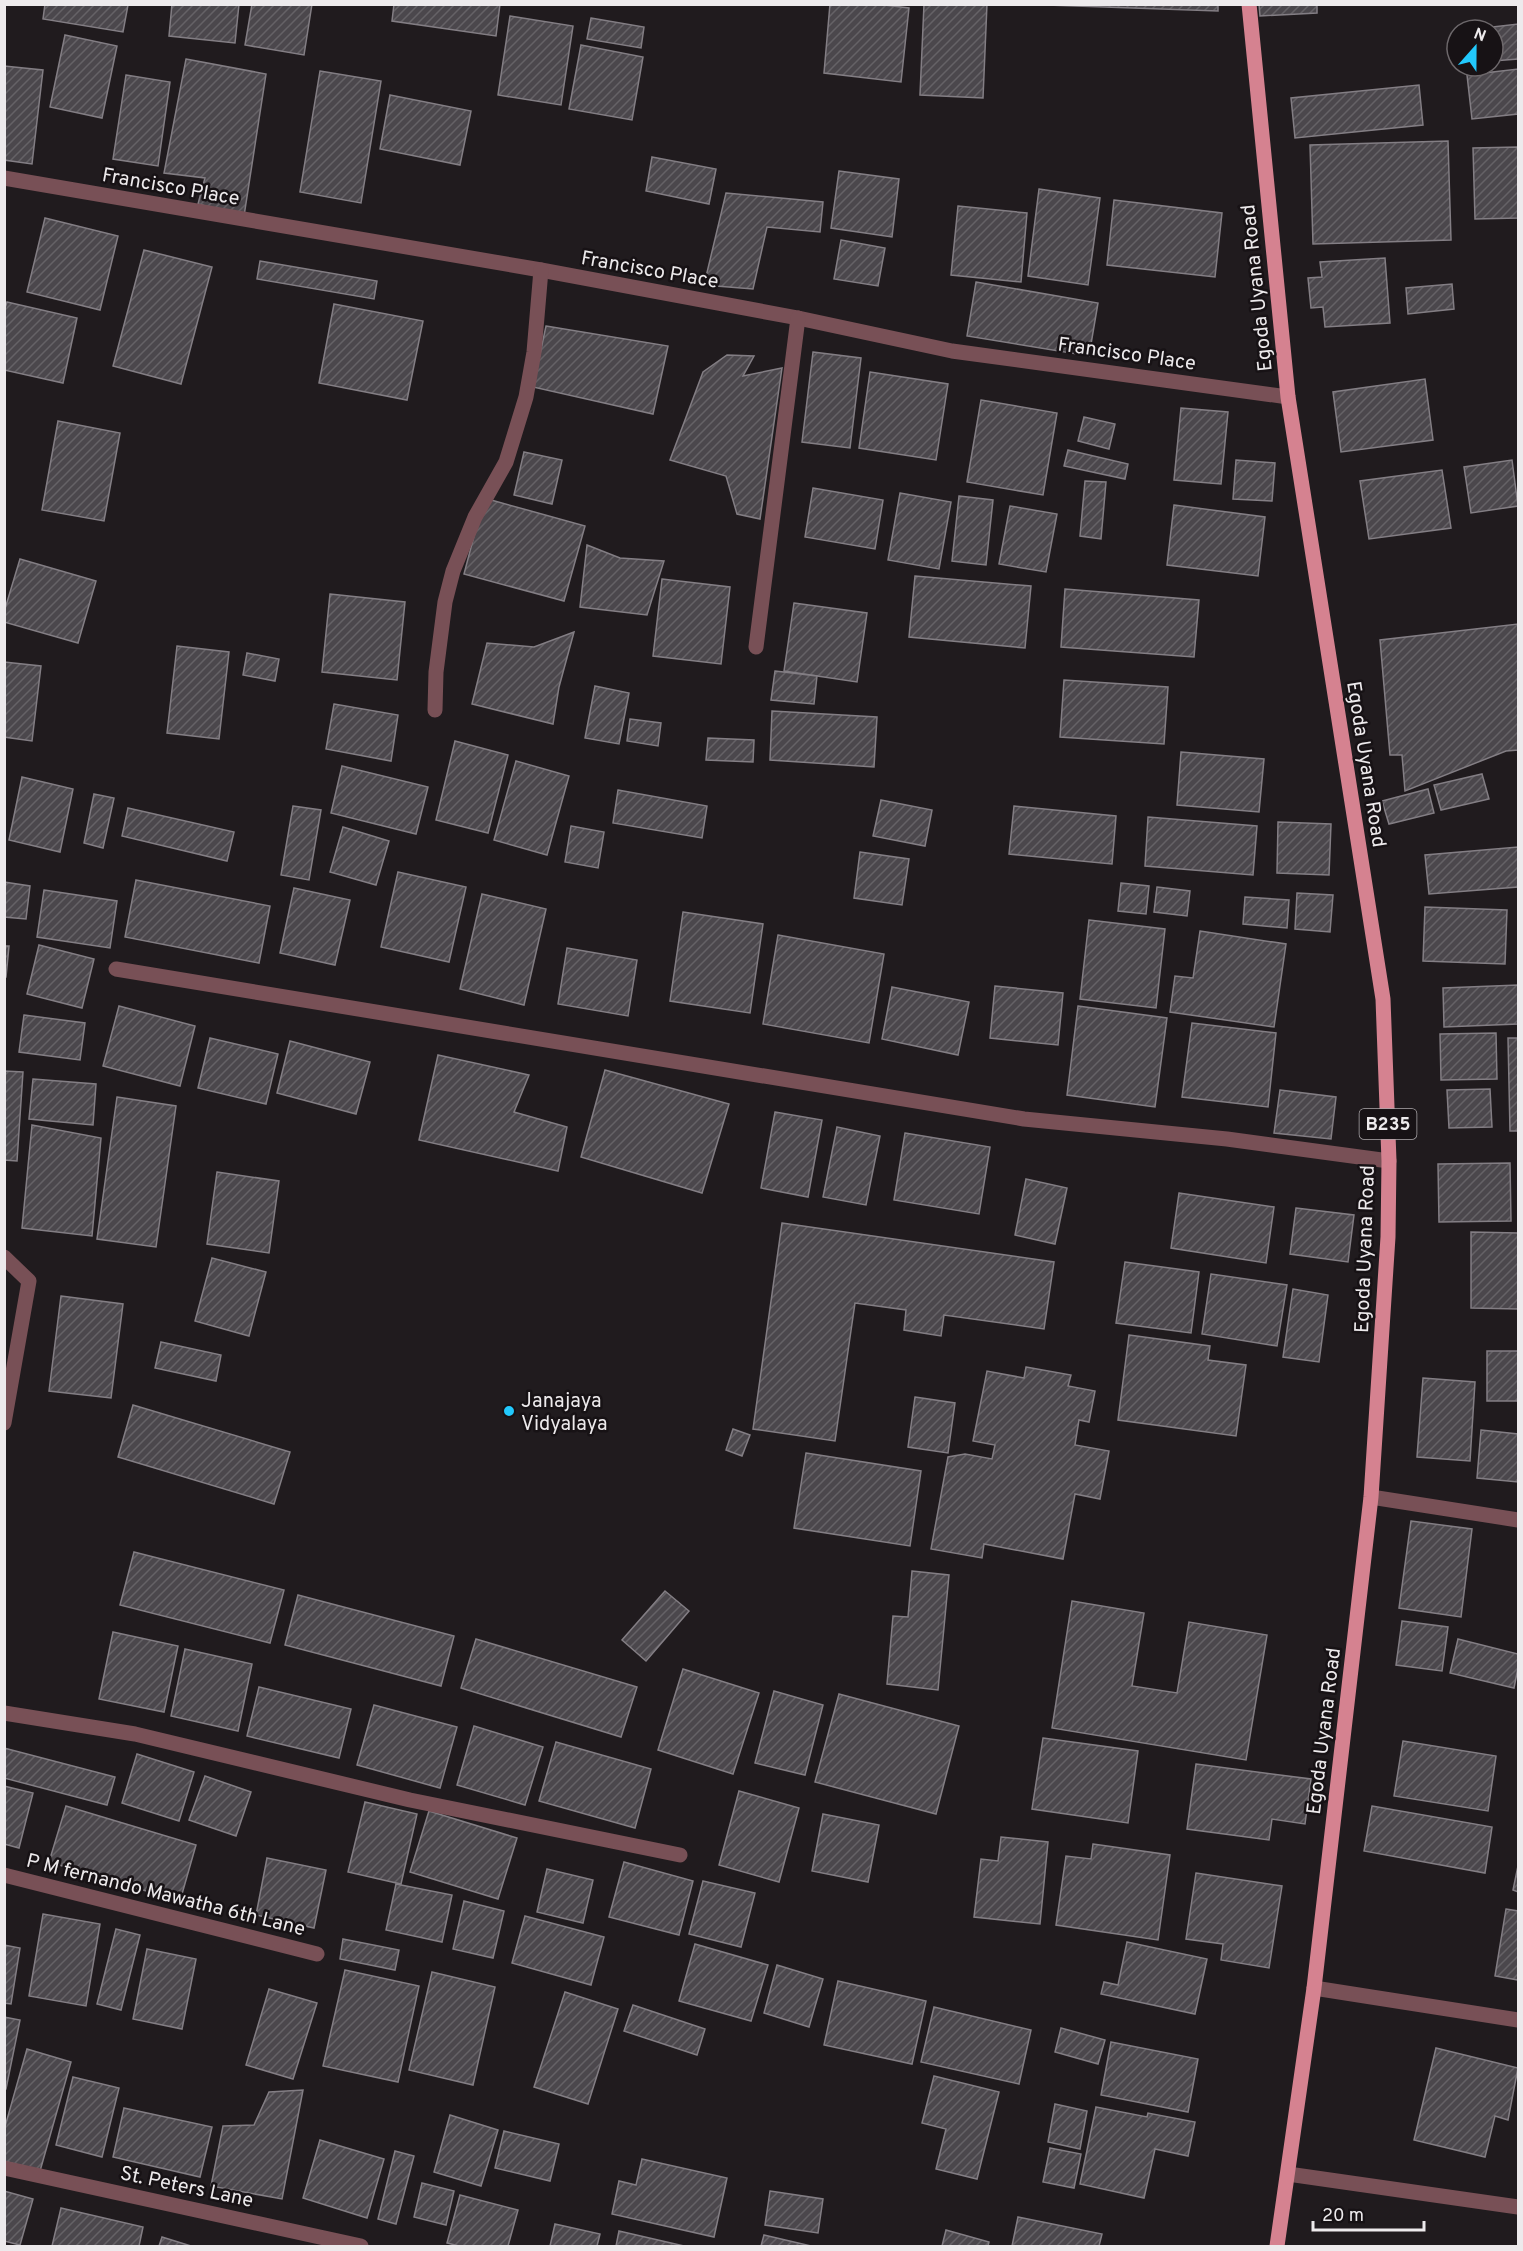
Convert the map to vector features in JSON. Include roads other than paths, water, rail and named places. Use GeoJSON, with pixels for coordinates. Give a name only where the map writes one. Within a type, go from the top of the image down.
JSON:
{"type":"FeatureCollection","features":[{"type":"Feature","properties":{"kind":"main road","name":"Egoda Uyana Road"},"geometry":{"type":"LineString","coordinates":[[1249,4],[1288,397],[1383,999],[1389,1161],[1388,1237],[1371,1497],[1314,1988],[1277,2247]]}},
{"type":"Feature","properties":{"kind":"street","name":"Francisco Place"},"geometry":{"type":"LineString","coordinates":[[4,178],[541,270],[798,318],[952,351],[1288,397]]}},
{"type":"Feature","properties":{"kind":"street"},"geometry":{"type":"LineString","coordinates":[[435,710],[436,672],[445,602],[453,571],[475,517],[506,462],[522,408],[534,352],[541,270]]}},
{"type":"Feature","properties":{"kind":"street"},"geometry":{"type":"LineString","coordinates":[[756,647],[798,318]]}},
{"type":"Feature","properties":{"kind":"street"},"geometry":{"type":"LineString","coordinates":[[116,969],[1024,1119],[1227,1138],[1389,1161]]}},
{"type":"Feature","properties":{"kind":"street"},"geometry":{"type":"LineString","coordinates":[[4,1257],[29,1281],[4,1423]]}},
{"type":"Feature","properties":{"kind":"street"},"geometry":{"type":"LineString","coordinates":[[1371,1497],[1518,1520]]}},
{"type":"Feature","properties":{"kind":"street"},"geometry":{"type":"LineString","coordinates":[[4,1713],[135,1734],[411,1800],[680,1855]]}},
{"type":"Feature","properties":{"kind":"street","name":"P M fernando Mawatha 6th Lane"},"geometry":{"type":"LineString","coordinates":[[4,1875],[317,1954]]}},
{"type":"Feature","properties":{"kind":"street"},"geometry":{"type":"LineString","coordinates":[[1314,1988],[1518,2020]]}},
{"type":"Feature","properties":{"kind":"street","name":"St. Peters Lane"},"geometry":{"type":"LineString","coordinates":[[4,2168],[361,2247]]}},
{"type":"Feature","properties":{"kind":"street"},"geometry":{"type":"LineString","coordinates":[[1288,2174],[1518,2207]]}},
{"type":"Feature","properties":{"kind":"place","name":"Janajaya Vidyalaya"},"geometry":{"type":"Point","coordinates":[509,1411]}}]}
